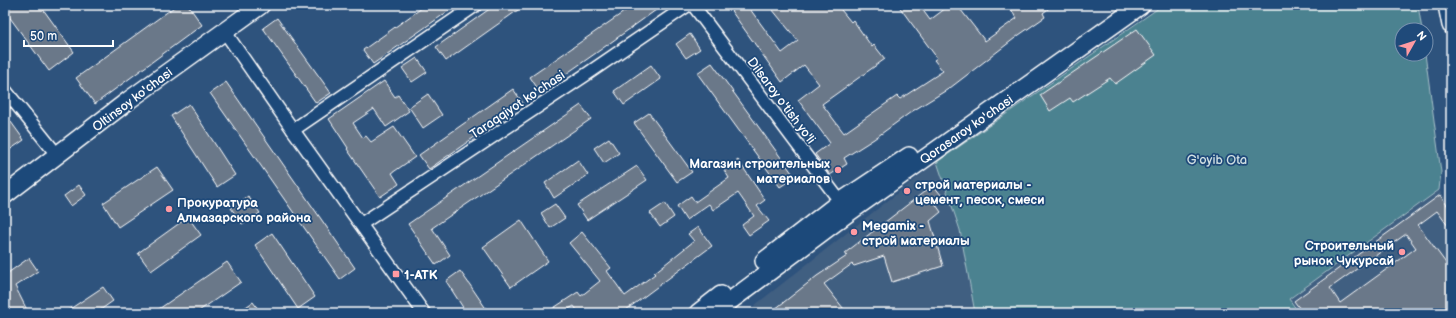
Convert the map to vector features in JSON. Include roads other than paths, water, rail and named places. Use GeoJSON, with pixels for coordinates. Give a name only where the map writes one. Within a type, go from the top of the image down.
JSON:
{"type":"FeatureCollection","features":[{"type":"Feature","properties":{"kind":"main road","name":"Oltinsoy ko'chasi"},"geometry":{"type":"LineString","coordinates":[[5,195],[58,156],[129,100],[261,5]]}},
{"type":"Feature","properties":{"kind":"main road","name":"Qorasaroy ko'chasi"},"geometry":{"type":"LineString","coordinates":[[698,313],[1123,5]]}},
{"type":"Feature","properties":{"kind":"main road","name":"Qorasaroy ko'chasi"},"geometry":{"type":"LineString","coordinates":[[714,313],[844,207],[1141,5]]}},
{"type":"Feature","properties":{"kind":"main road"},"geometry":{"type":"LineString","coordinates":[[1447,5],[1451,25]]}},
{"type":"Feature","properties":{"kind":"street"},"geometry":{"type":"LineString","coordinates":[[293,130],[476,5]]}},
{"type":"Feature","properties":{"kind":"street","name":"Taraqqiyot ko'chasi"},"geometry":{"type":"LineString","coordinates":[[361,224],[688,5]]}},
{"type":"Feature","properties":{"kind":"street","name":"Dilsaroy o'tish yo'li"},"geometry":{"type":"LineString","coordinates":[[694,5],[844,207]]}},
{"type":"Feature","properties":{"kind":"street"},"geometry":{"type":"LineString","coordinates":[[225,32],[424,313]]}},
{"type":"Feature","properties":{"kind":"street"},"geometry":{"type":"LineString","coordinates":[[5,90],[58,156]]}},
{"type":"Feature","properties":{"kind":"place","name":"Магазин строительных материалов"},"geometry":{"type":"Point","coordinates":[838,170]}},
{"type":"Feature","properties":{"kind":"place","name":"строй материалы - цемент, песок, смеси"},"geometry":{"type":"Point","coordinates":[907,191]}},
{"type":"Feature","properties":{"kind":"place","name":"Прокуратура Алмазарского района"},"geometry":{"type":"Point","coordinates":[169,209]}},
{"type":"Feature","properties":{"kind":"place","name":"Megamix - строй материалы"},"geometry":{"type":"Point","coordinates":[854,232]}},
{"type":"Feature","properties":{"kind":"place","name":"Строительный рынок Чукурсай"},"geometry":{"type":"Point","coordinates":[1402,252]}},
{"type":"Feature","properties":{"kind":"place","name":"1-ATK"},"geometry":{"type":"Point","coordinates":[396,274]}},
{"type":"Feature","properties":{"kind":"park label","name":"G'oyib Ota"},"geometry":{"type":"Point","coordinates":[1217,159]}}]}
